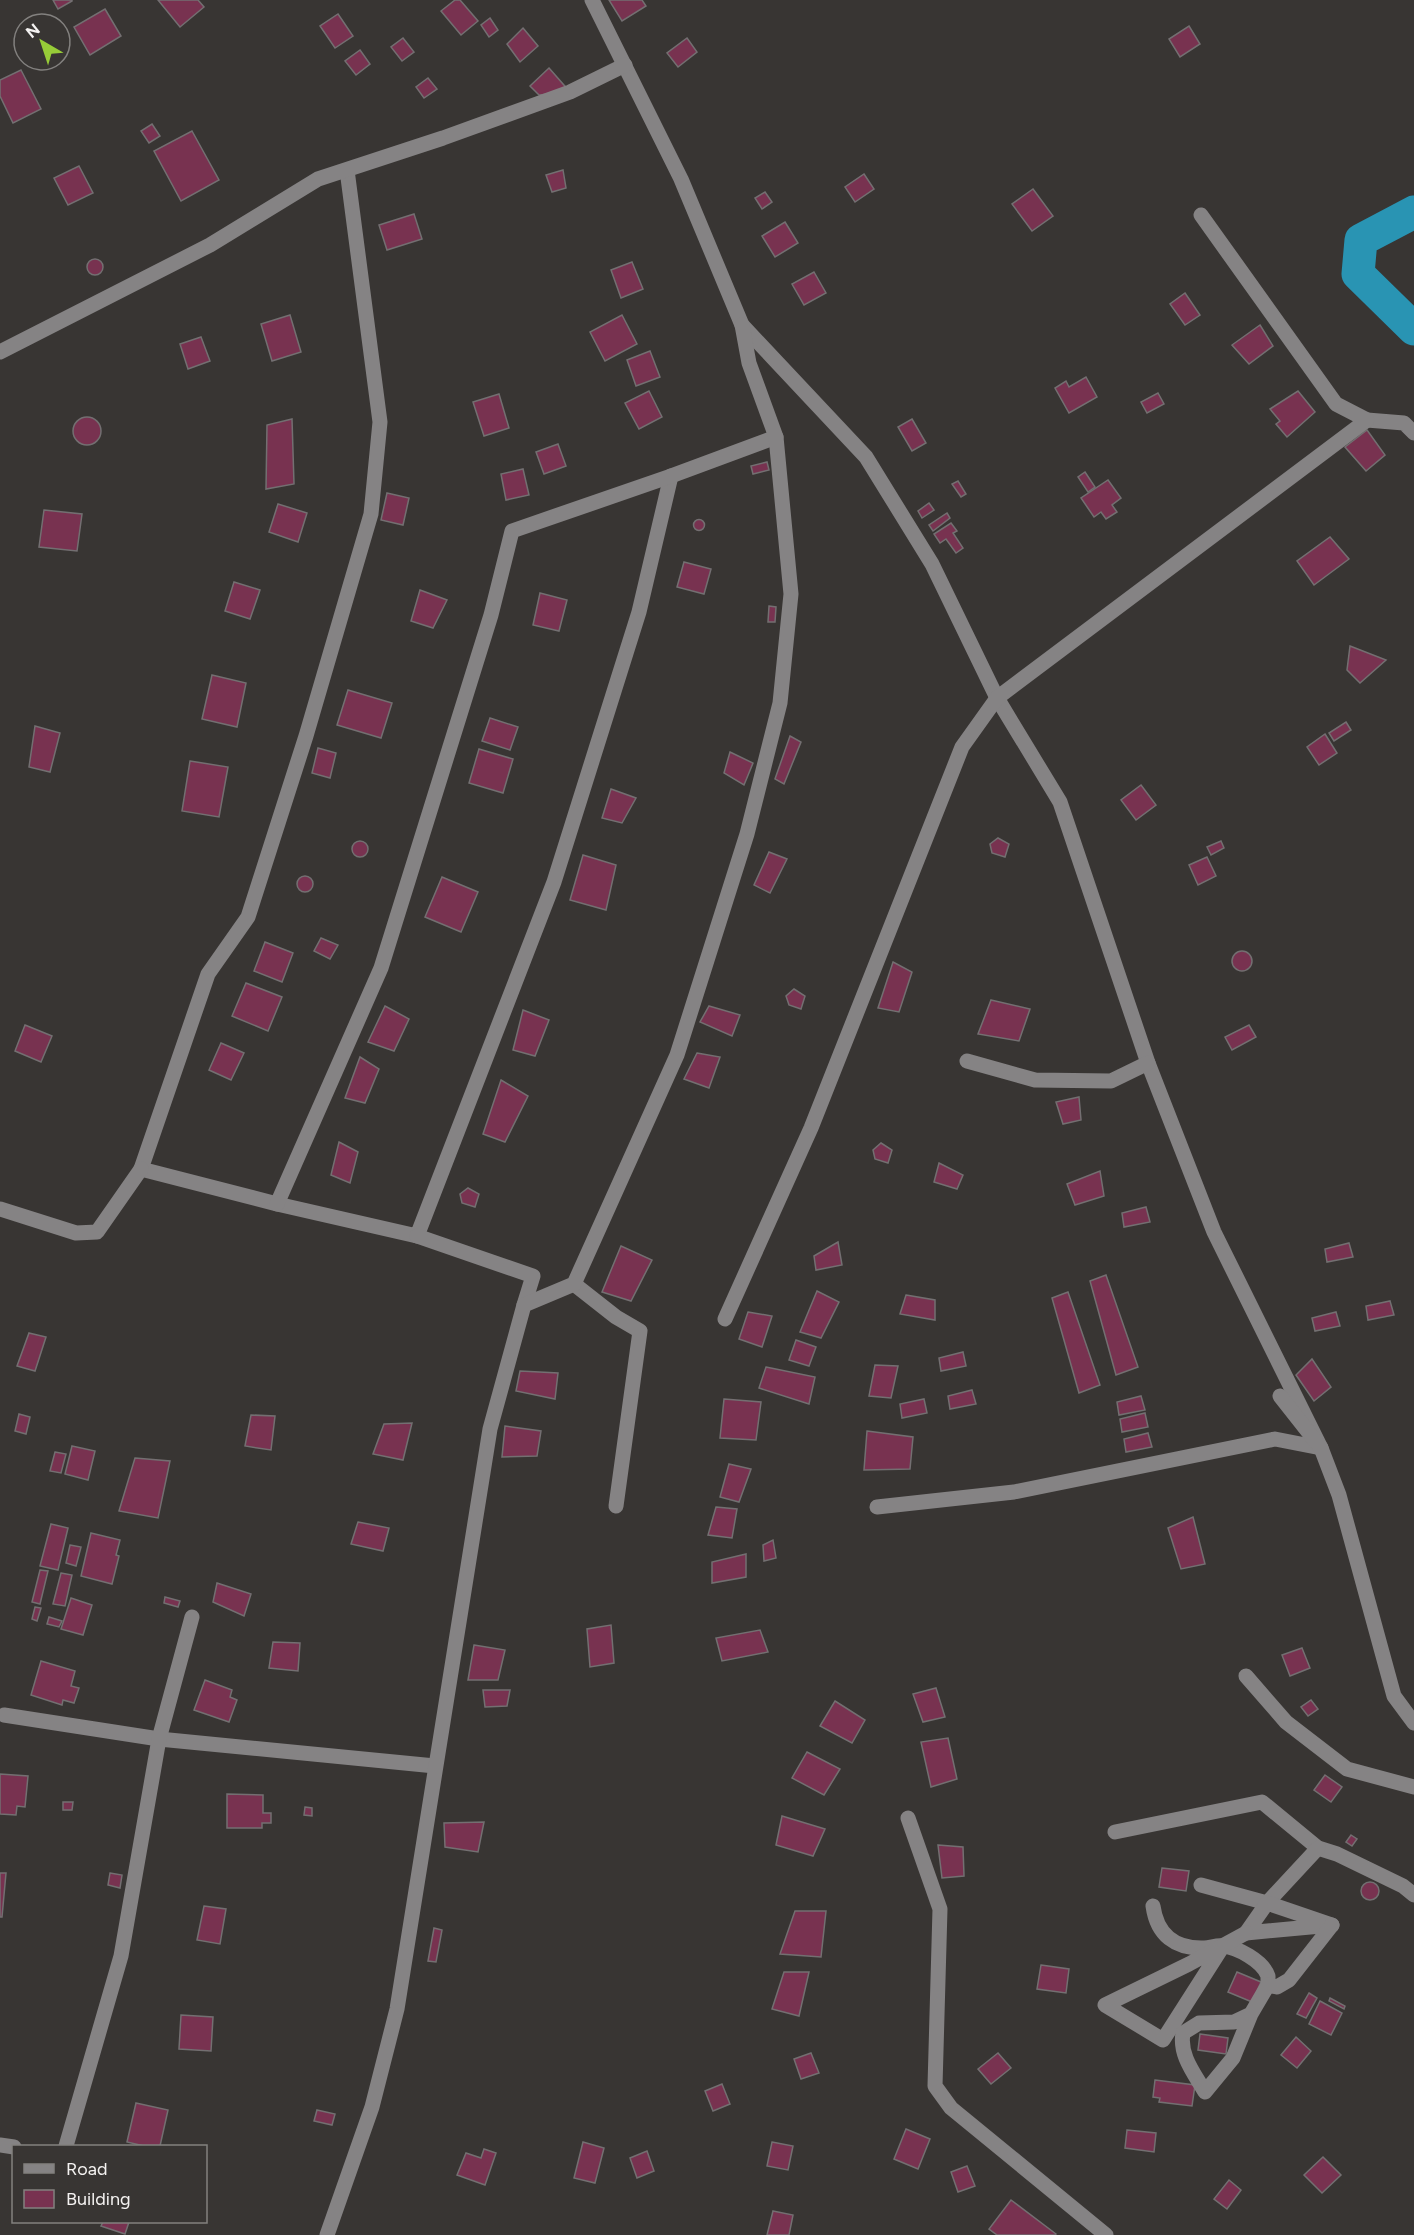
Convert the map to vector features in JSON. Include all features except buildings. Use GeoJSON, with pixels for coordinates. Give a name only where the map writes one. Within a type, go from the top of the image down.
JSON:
{"type":"FeatureCollection","features":[{"type":"Feature","properties":{"kind":"street"},"geometry":{"type":"LineString","coordinates":[[524,1305],[574,1284],[677,1055],[747,834],[780,703],[791,594],[776,437],[749,363],[742,326],[681,179],[592,0]]}},
{"type":"Feature","properties":{"kind":"street"},"geometry":{"type":"LineString","coordinates":[[0,352],[210,245],[318,179],[570,92],[625,65]]}},
{"type":"Feature","properties":{"kind":"street"},"geometry":{"type":"LineString","coordinates":[[0,1209],[76,1233],[97,1232],[141,1169],[208,974],[248,917],[306,736],[370,514],[380,422],[346,170]]}},
{"type":"Feature","properties":{"kind":"street"},"geometry":{"type":"LineString","coordinates":[[1201,215],[1336,404],[1367,420],[1404,423],[1414,433]]}},
{"type":"Feature","properties":{"kind":"street"},"geometry":{"type":"LineString","coordinates":[[742,326],[866,457],[932,564],[997,698],[1059,802],[1148,1063],[1214,1232],[1322,1448],[1339,1495],[1394,1696],[1414,1723]]}},
{"type":"Feature","properties":{"kind":"street"},"geometry":{"type":"LineString","coordinates":[[725,1319],[811,1128],[962,747],[997,698],[1367,420]]}},
{"type":"Feature","properties":{"kind":"street"},"geometry":{"type":"LineString","coordinates":[[277,1204],[381,968],[491,615],[512,531],[671,477],[776,437]]}},
{"type":"Feature","properties":{"kind":"street"},"geometry":{"type":"LineString","coordinates":[[417,1236],[554,882],[639,612],[671,477]]}},
{"type":"Feature","properties":{"kind":"street"},"geometry":{"type":"LineString","coordinates":[[967,1061],[1035,1080],[1111,1082],[1148,1063]]}},
{"type":"Feature","properties":{"kind":"street"},"geometry":{"type":"LineString","coordinates":[[141,1169],[277,1204],[417,1236],[533,1276],[490,1429],[397,2009],[372,2107],[327,2235]]}},
{"type":"Feature","properties":{"kind":"street"},"geometry":{"type":"LineString","coordinates":[[574,1284],[616,1317],[640,1331],[616,1506]]}},
{"type":"Feature","properties":{"kind":"street"},"geometry":{"type":"LineString","coordinates":[[1280,1396],[1322,1448]]}},
{"type":"Feature","properties":{"kind":"street"},"geometry":{"type":"LineString","coordinates":[[878,1507],[1014,1492],[1275,1439],[1322,1448]]}},
{"type":"Feature","properties":{"kind":"street"},"geometry":{"type":"LineString","coordinates":[[66,2145],[121,1956],[159,1739],[192,1617]]}},
{"type":"Feature","properties":{"kind":"street"},"geometry":{"type":"LineString","coordinates":[[1246,1676],[1286,1722],[1347,1769],[1414,1787]]}},
{"type":"Feature","properties":{"kind":"street"},"geometry":{"type":"LineString","coordinates":[[4,1715],[159,1739],[435,1766]]}},
{"type":"Feature","properties":{"kind":"street"},"geometry":{"type":"LineString","coordinates":[[1116,1832],[1262,1802],[1318,1848],[1336,1854],[1403,1886],[1414,1895]]}},
{"type":"Feature","properties":{"kind":"street"},"geometry":{"type":"LineString","coordinates":[[908,1818],[940,1909],[935,2086],[951,2108],[1106,2235]]}},
{"type":"Feature","properties":{"kind":"street"},"geometry":{"type":"LineString","coordinates":[[1246,1933],[1267,1903],[1318,1848]]}},
{"type":"Feature","properties":{"kind":"street"},"geometry":{"type":"LineString","coordinates":[[1201,1885],[1267,1903],[1332,1925]]}},
{"type":"Feature","properties":{"kind":"street"},"geometry":{"type":"LineString","coordinates":[[1154,1906],[1155,1922],[1165,1936],[1180,1944],[1202,1948],[1223,1946],[1239,1952],[1256,1961],[1268,1975],[1268,1985],[1251,2014],[1233,2058],[1205,2092],[1188,2063],[1181,2045],[1184,2033],[1199,2023],[1234,2022],[1251,2014]]}},
{"type":"Feature","properties":{"kind":"street"},"geometry":{"type":"LineString","coordinates":[[1223,1946],[1163,2040],[1105,2005],[1246,1933],[1332,1925]]}},
{"type":"Feature","properties":{"kind":"street"},"geometry":{"type":"LineString","coordinates":[[1268,1985],[1277,1986],[1289,1980],[1332,1925]]}},
{"type":"Feature","properties":{"kind":"waterway"},"geometry":{"type":"LineString","coordinates":[[1414,212],[1361,240],[1358,274],[1414,329]]}}]}
